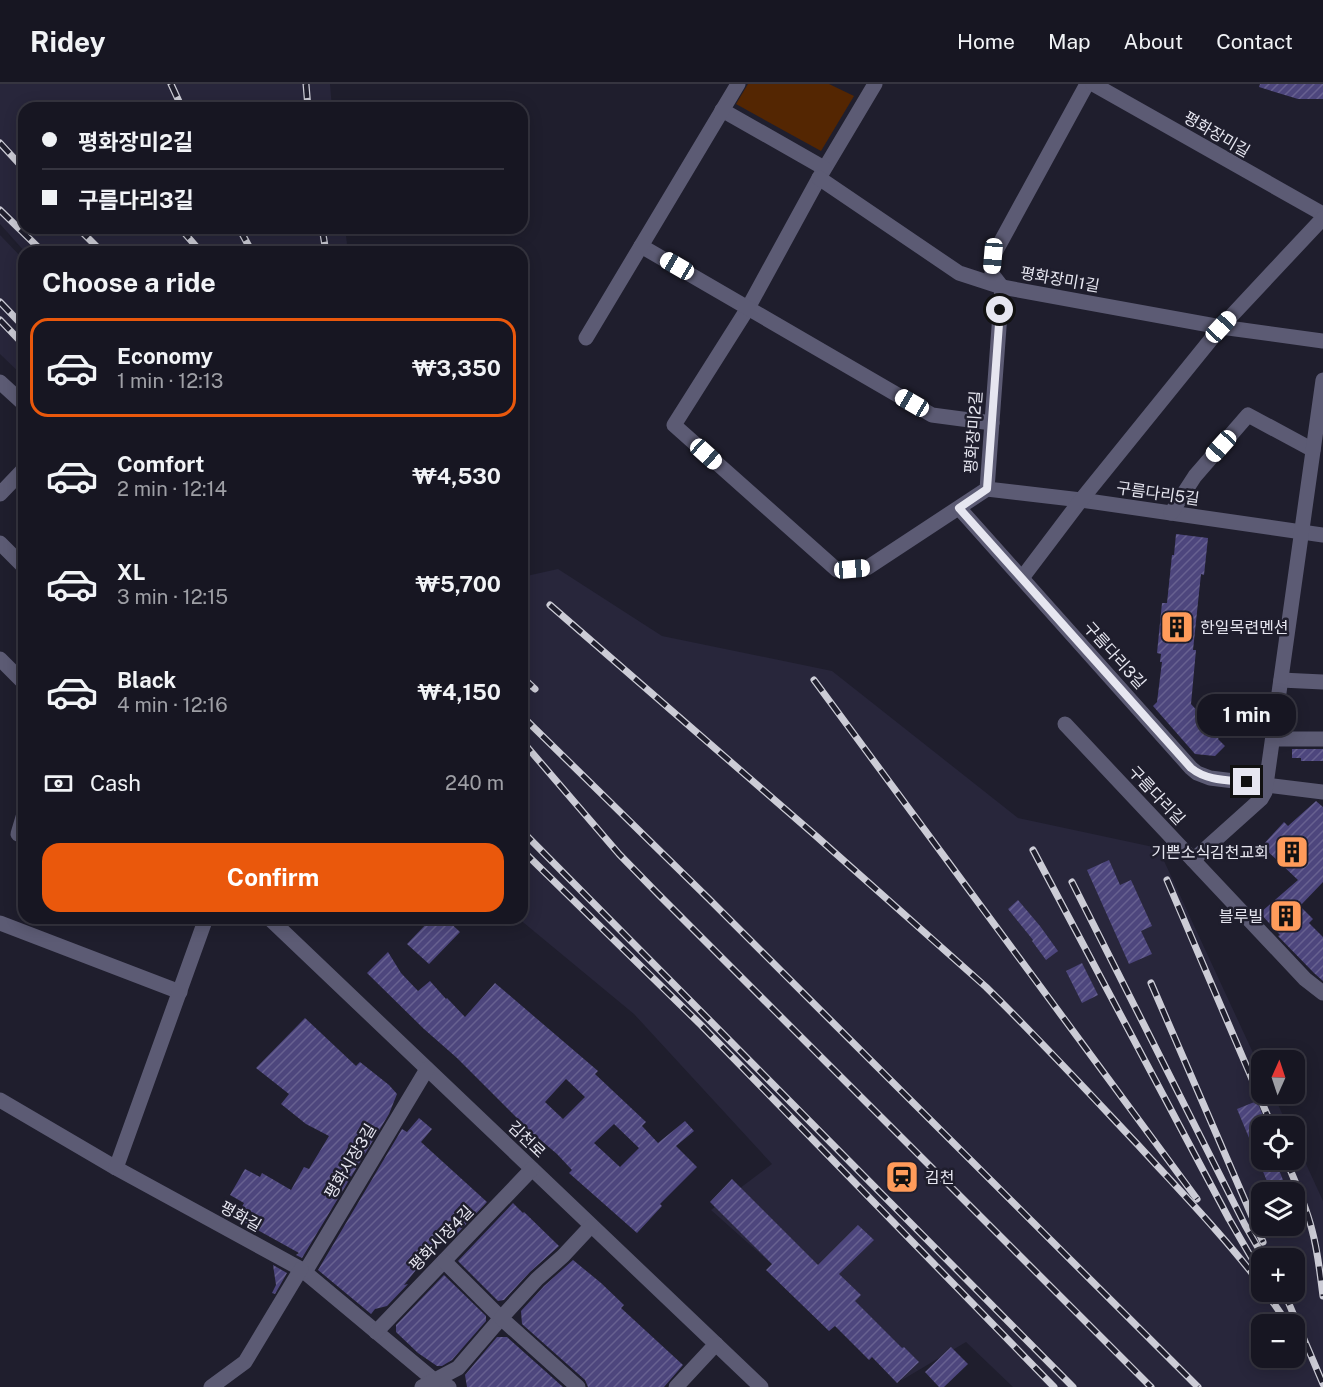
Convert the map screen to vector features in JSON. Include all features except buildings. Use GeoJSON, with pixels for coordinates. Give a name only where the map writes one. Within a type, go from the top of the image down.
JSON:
{"type":"FeatureCollection","features":[{"type":"Feature","properties":{"kind":"street"},"geometry":{"type":"LineString","coordinates":[[586,338],[738,84]]}},
{"type":"Feature","properties":{"kind":"street"},"geometry":{"type":"LineString","coordinates":[[748,308],[821,173],[875,84]]}},
{"type":"Feature","properties":{"kind":"street","name":"평화장미2길"},"geometry":{"type":"LineString","coordinates":[[748,308],[674,425],[837,570],[867,568],[987,489],[1002,287],[992,274],[993,256],[1087,84]]}},
{"type":"Feature","properties":{"kind":"street","name":"평화장미길"},"geometry":{"type":"LineString","coordinates":[[1093,84],[1323,216]]}},
{"type":"Feature","properties":{"kind":"street","name":"평화장미1길"},"geometry":{"type":"LineString","coordinates":[[722,110],[821,173],[959,273],[1002,287],[1221,327],[1323,341]]}},
{"type":"Feature","properties":{"kind":"street"},"geometry":{"type":"LineString","coordinates":[[1022,578],[1081,500],[1221,327],[1323,216]]}},
{"type":"Feature","properties":{"kind":"street"},"geometry":{"type":"LineString","coordinates":[[641,246],[932,415],[992,423]]}},
{"type":"Feature","properties":{"kind":"street"},"geometry":{"type":"LineString","coordinates":[[1193,860],[1261,799],[1265,792],[1323,380]]}},
{"type":"Feature","properties":{"kind":"street"},"geometry":{"type":"LineString","coordinates":[[0,382],[18,398]]}},
{"type":"Feature","properties":{"kind":"street"},"geometry":{"type":"LineString","coordinates":[[1171,513],[1195,476],[1248,416],[1313,450]]}},
{"type":"Feature","properties":{"kind":"street"},"geometry":{"type":"LineString","coordinates":[[0,494],[18,475]]}},
{"type":"Feature","properties":{"kind":"street","name":"구름다리5길"},"geometry":{"type":"LineString","coordinates":[[987,489],[1081,500],[1323,535]]}},
{"type":"Feature","properties":{"kind":"street","name":"구름다리3길"},"geometry":{"type":"LineString","coordinates":[[959,508],[1197,773],[1210,777],[1323,792]]}},
{"type":"Feature","properties":{"kind":"street"},"geometry":{"type":"LineString","coordinates":[[0,543],[18,561]]}},
{"type":"Feature","properties":{"kind":"street"},"geometry":{"type":"LineString","coordinates":[[0,659],[18,677]]}},
{"type":"Feature","properties":{"kind":"street"},"geometry":{"type":"LineString","coordinates":[[1281,680],[1323,682]]}},
{"type":"Feature","properties":{"kind":"street","name":"구름다리길"},"geometry":{"type":"LineString","coordinates":[[1065,724],[1305,979],[1323,993]]}},
{"type":"Feature","properties":{"kind":"street"},"geometry":{"type":"LineString","coordinates":[[1273,739],[1323,739]]}},
{"type":"Feature","properties":{"kind":"street"},"geometry":{"type":"LineString","coordinates":[[0,923],[180,992]]}},
{"type":"Feature","properties":{"kind":"street"},"geometry":{"type":"LineString","coordinates":[[116,1168],[204,924]]}},
{"type":"Feature","properties":{"kind":"street","name":"김천로"},"geometry":{"type":"LineString","coordinates":[[275,924],[761,1387]]}},
{"type":"Feature","properties":{"kind":"street","name":"평화시장3길"},"geometry":{"type":"LineString","coordinates":[[211,1387],[245,1362],[427,1069]]}},
{"type":"Feature","properties":{"kind":"street","name":"평화길"},"geometry":{"type":"LineString","coordinates":[[0,1100],[116,1168],[303,1270],[376,1332],[428,1383],[449,1387]]}},
{"type":"Feature","properties":{"kind":"street","name":"평화시장4길"},"geometry":{"type":"LineString","coordinates":[[376,1332],[532,1170]]}},
{"type":"Feature","properties":{"kind":"street"},"geometry":{"type":"LineString","coordinates":[[428,1383],[458,1368],[537,1279],[591,1226]]}},
{"type":"Feature","properties":{"kind":"street"},"geometry":{"type":"LineString","coordinates":[[444,1261],[501,1318],[578,1387]]}},
{"type":"Feature","properties":{"kind":"street"},"geometry":{"type":"LineString","coordinates":[[676,1387],[716,1344]]}},
{"type":"Feature","properties":{"kind":"shaded area"},"geometry":{"type":"Polygon","coordinates":[[[0,84],[330,84],[332,102],[18,102],[18,234],[346,234],[347,246],[20,246],[0,224],[0,84]]]}},
{"type":"Feature","properties":{"kind":"shaded area"},"geometry":{"type":"Polygon","coordinates":[[[748,84],[829,84],[854,96],[821,151],[736,104],[748,84]]]}},
{"type":"Feature","properties":{"kind":"shaded area"},"geometry":{"type":"Polygon","coordinates":[[[0,235],[18,254],[18,371],[0,354],[0,235]]]}},
{"type":"Feature","properties":{"kind":"shaded area"},"geometry":{"type":"Polygon","coordinates":[[[558,569],[662,636],[832,671],[1018,818],[1158,848],[1252,1050],[1251,1104],[1278,1104],[1283,1116],[1251,1116],[1251,1170],[1305,1170],[1305,1162],[1323,1201],[1323,1387],[1013,1387],[966,1342],[902,1380],[711,1210],[772,1164],[634,1014],[525,924],[528,924],[528,576],[558,569]]]}},
{"type":"Feature","properties":{"kind":"railway"},"geometry":{"type":"LineString","coordinates":[[171,84],[179,102]]}},
{"type":"Feature","properties":{"kind":"railway"},"geometry":{"type":"LineString","coordinates":[[306,84],[308,102]]}},
{"type":"Feature","properties":{"kind":"railway"},"geometry":{"type":"LineString","coordinates":[[0,143],[18,162]]}},
{"type":"Feature","properties":{"kind":"railway"},"geometry":{"type":"LineString","coordinates":[[0,210],[18,228]]}},
{"type":"Feature","properties":{"kind":"railway"},"geometry":{"type":"LineString","coordinates":[[25,234],[37,246]]}},
{"type":"Feature","properties":{"kind":"railway"},"geometry":{"type":"LineString","coordinates":[[84,234],[96,246]]}},
{"type":"Feature","properties":{"kind":"railway"},"geometry":{"type":"LineString","coordinates":[[185,234],[196,246]]}},
{"type":"Feature","properties":{"kind":"railway"},"geometry":{"type":"LineString","coordinates":[[242,234],[249,246]]}},
{"type":"Feature","properties":{"kind":"railway"},"geometry":{"type":"LineString","coordinates":[[323,234],[325,246]]}},
{"type":"Feature","properties":{"kind":"railway"},"geometry":{"type":"LineString","coordinates":[[0,302],[18,321]]}},
{"type":"Feature","properties":{"kind":"railway"},"geometry":{"type":"LineString","coordinates":[[0,320],[18,339]]}},
{"type":"Feature","properties":{"kind":"railway"},"geometry":{"type":"LineString","coordinates":[[550,605],[986,987],[1138,1145],[1251,1272]]}},
{"type":"Feature","properties":{"kind":"railway"},"geometry":{"type":"LineString","coordinates":[[814,680],[1197,1199]]}},
{"type":"Feature","properties":{"kind":"railway"},"geometry":{"type":"LineString","coordinates":[[528,683],[535,689]]}},
{"type":"Feature","properties":{"kind":"railway"},"geometry":{"type":"LineString","coordinates":[[528,722],[709,899],[1198,1387]]}},
{"type":"Feature","properties":{"kind":"railway"},"geometry":{"type":"LineString","coordinates":[[528,748],[619,854],[657,893],[1151,1387]]}},
{"type":"Feature","properties":{"kind":"railway"},"geometry":{"type":"LineString","coordinates":[[528,837],[1073,1387]]}},
{"type":"Feature","properties":{"kind":"railway"},"geometry":{"type":"LineString","coordinates":[[1033,850],[1251,1257]]}},
{"type":"Feature","properties":{"kind":"railway"},"geometry":{"type":"LineString","coordinates":[[528,856],[701,1025],[1054,1387]]}},
{"type":"Feature","properties":{"kind":"railway"},"geometry":{"type":"LineString","coordinates":[[1167,880],[1268,1116]]}},
{"type":"Feature","properties":{"kind":"railway"},"geometry":{"type":"LineString","coordinates":[[1072,882],[1258,1248]]}},
{"type":"Feature","properties":{"kind":"railway"},"geometry":{"type":"LineString","coordinates":[[1151,983],[1263,1242]]}},
{"type":"Feature","properties":{"kind":"railway"},"geometry":{"type":"LineString","coordinates":[[1290,1170],[1310,1221],[1323,1296]]}},
{"type":"Feature","properties":{"kind":"railway"},"geometry":{"type":"LineString","coordinates":[[1273,1302],[1281,1314]]}},
{"type":"Feature","properties":{"kind":"railway"},"geometry":{"type":"LineString","coordinates":[[1288,1302],[1323,1384]]}},
{"type":"Feature","properties":{"kind":"place","name":"한일목련멘션"},"geometry":{"type":"Point","coordinates":[1177,627]}},
{"type":"Feature","properties":{"kind":"place","name":"기쁜소식김천교회"},"geometry":{"type":"Point","coordinates":[1292,852]}},
{"type":"Feature","properties":{"kind":"place","name":"블루빌"},"geometry":{"type":"Point","coordinates":[1286,916]}},
{"type":"Feature","properties":{"kind":"place","name":"김천"},"geometry":{"type":"Point","coordinates":[902,1177]}},
{"type":"Feature","properties":{"kind":"route"},"geometry":{"type":"LineString","coordinates":[[1000,310],[987,489],[959,508],[1191,768],[1203,776],[1247,782]]}}]}
